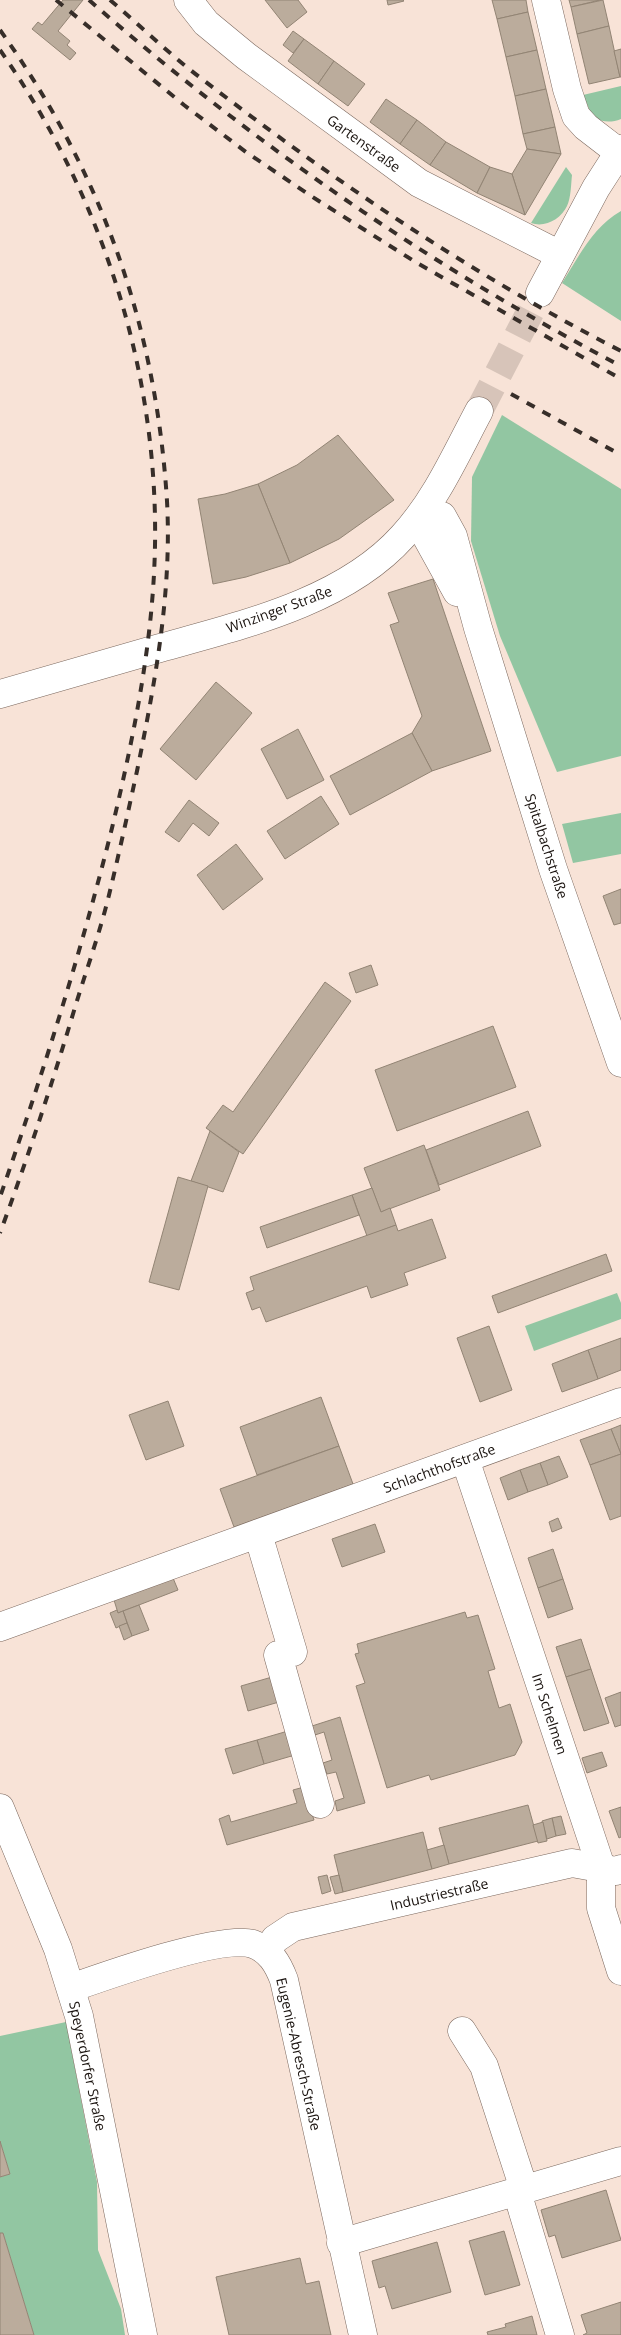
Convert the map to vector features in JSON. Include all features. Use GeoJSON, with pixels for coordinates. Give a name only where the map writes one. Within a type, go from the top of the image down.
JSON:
{"type":"FeatureCollection","features":[{"type":"Feature","properties":{"kind":"street","name":"Gartenstraße"},"geometry":{"type":"LineString","coordinates":[[188,0],[206,23],[246,56],[418,183],[560,255]]}},
{"type":"Feature","properties":{"kind":"street"},"geometry":{"type":"LineString","coordinates":[[540,293],[583,211],[620,152],[586,127],[576,116],[567,89],[546,0]]}},
{"type":"Feature","properties":{"kind":"street"},"geometry":{"type":"LineString","coordinates":[[583,211],[597,196],[621,181]]}},
{"type":"Feature","properties":{"kind":"street","name":"Winzinger Straße"},"geometry":{"type":"LineString","coordinates":[[0,694],[197,638],[314,599],[356,576],[384,555],[426,510],[479,411]]}},
{"type":"Feature","properties":{"kind":"street","name":"Spitalbachstraße"},"geometry":{"type":"LineString","coordinates":[[426,510],[426,536],[478,628],[553,869],[621,1062]]}},
{"type":"Feature","properties":{"kind":"street","name":"Schlachthofstraße"},"geometry":{"type":"LineString","coordinates":[[0,1627],[621,1402]]}},
{"type":"Feature","properties":{"kind":"street","name":"Im Schelmen"},"geometry":{"type":"LineString","coordinates":[[465,1459],[611,1868],[601,1908],[621,1971]]}},
{"type":"Feature","properties":{"kind":"street"},"geometry":{"type":"LineString","coordinates":[[258,1534],[293,1652],[278,1656],[320,1804]]}},
{"type":"Feature","properties":{"kind":"street","name":"Speyerdorfer Straße"},"geometry":{"type":"LineString","coordinates":[[0,1808],[58,1949],[71,1988],[91,2074],[143,2335]]}},
{"type":"Feature","properties":{"kind":"street","name":"Industriestraße"},"geometry":{"type":"LineString","coordinates":[[267,1951],[275,1940],[293,1927],[572,1863],[611,1868]]}},
{"type":"Feature","properties":{"kind":"street"},"geometry":{"type":"LineString","coordinates":[[71,1988],[119,1972],[222,1943],[242,1941],[254,1944],[267,1951]]}},
{"type":"Feature","properties":{"kind":"street","name":"Eugenie-Abresch-Straße"},"geometry":{"type":"LineString","coordinates":[[267,1951],[278,1965],[284,1980],[363,2335]]}},
{"type":"Feature","properties":{"kind":"street"},"geometry":{"type":"LineString","coordinates":[[462,2031],[484,2066],[521,2191],[560,2335]]}},
{"type":"Feature","properties":{"kind":"street"},"geometry":{"type":"LineString","coordinates":[[341,2243],[621,2161]]}},
{"type":"Feature","properties":{"kind":"green space"},"geometry":{"type":"Polygon","coordinates":[[[621,86],[621,119],[607,122],[593,118],[583,95],[621,86]]]}},
{"type":"Feature","properties":{"kind":"green space"},"geometry":{"type":"Polygon","coordinates":[[[566,167],[572,175],[571,191],[564,211],[557,218],[547,223],[531,223],[566,167]]]}},
{"type":"Feature","properties":{"kind":"green space"},"geometry":{"type":"Polygon","coordinates":[[[621,211],[621,321],[562,283],[602,225],[621,211]]]}},
{"type":"Feature","properties":{"kind":"green space"},"geometry":{"type":"Polygon","coordinates":[[[502,415],[621,489],[621,756],[557,772],[500,636],[471,541],[472,477],[502,415]]]}},
{"type":"Feature","properties":{"kind":"green space"},"geometry":{"type":"Polygon","coordinates":[[[621,813],[621,854],[573,863],[562,824],[621,813]]]}},
{"type":"Feature","properties":{"kind":"green space"},"geometry":{"type":"Polygon","coordinates":[[[617,1293],[621,1303],[621,1319],[534,1351],[525,1326],[617,1293]]]}},
{"type":"Feature","properties":{"kind":"green space"},"geometry":{"type":"Polygon","coordinates":[[[66,2022],[97,2182],[98,2250],[121,2309],[125,2335],[34,2335],[3,2233],[0,2233],[0,2177],[10,2174],[0,2141],[0,2036],[66,2022]]]}},
{"type":"Feature","properties":{"kind":"building"},"geometry":{"type":"Polygon","coordinates":[[[63,0],[83,0],[58,31],[70,41],[67,45],[76,53],[70,60],[32,29],[38,22],[42,25],[63,0]]]}},
{"type":"Feature","properties":{"kind":"building"},"geometry":{"type":"Polygon","coordinates":[[[265,0],[298,0],[307,12],[287,28],[265,0]]]}},
{"type":"Feature","properties":{"kind":"building"},"geometry":{"type":"Polygon","coordinates":[[[387,0],[403,0],[404,1],[388,5],[387,0]]]}},
{"type":"Feature","properties":{"kind":"building"},"geometry":{"type":"Polygon","coordinates":[[[492,0],[526,0],[528,12],[497,19],[492,0]]]}},
{"type":"Feature","properties":{"kind":"building"},"geometry":{"type":"Polygon","coordinates":[[[569,0],[600,0],[571,7],[569,0]]]}},
{"type":"Feature","properties":{"kind":"building"},"geometry":{"type":"Polygon","coordinates":[[[603,0],[609,26],[577,34],[571,7],[603,0]]]}},
{"type":"Feature","properties":{"kind":"building"},"geometry":{"type":"Polygon","coordinates":[[[528,12],[537,50],[506,57],[497,19],[528,12]]]}},
{"type":"Feature","properties":{"kind":"building"},"geometry":{"type":"Polygon","coordinates":[[[609,26],[620,77],[589,84],[577,34],[609,26]]]}},
{"type":"Feature","properties":{"kind":"building"},"geometry":{"type":"Polygon","coordinates":[[[293,31],[304,39],[293,53],[283,45],[293,31]]]}},
{"type":"Feature","properties":{"kind":"building"},"geometry":{"type":"Polygon","coordinates":[[[304,39],[334,61],[318,84],[288,61],[304,39]]]}},
{"type":"Feature","properties":{"kind":"building"},"geometry":{"type":"Polygon","coordinates":[[[621,49],[621,77],[620,77],[614,51],[621,49]]]}},
{"type":"Feature","properties":{"kind":"building"},"geometry":{"type":"Polygon","coordinates":[[[537,50],[546,89],[515,96],[506,57],[537,50]]]}},
{"type":"Feature","properties":{"kind":"building"},"geometry":{"type":"Polygon","coordinates":[[[334,61],[365,84],[348,106],[318,84],[334,61]]]}},
{"type":"Feature","properties":{"kind":"building"},"geometry":{"type":"Polygon","coordinates":[[[546,89],[555,127],[523,134],[515,96],[546,89]]]}},
{"type":"Feature","properties":{"kind":"building"},"geometry":{"type":"Polygon","coordinates":[[[386,99],[417,120],[400,144],[370,122],[386,99]]]}},
{"type":"Feature","properties":{"kind":"building"},"geometry":{"type":"Polygon","coordinates":[[[417,120],[446,142],[430,165],[400,144],[417,120]]]}},
{"type":"Feature","properties":{"kind":"building"},"geometry":{"type":"Polygon","coordinates":[[[555,127],[561,154],[527,149],[523,134],[555,127]]]}},
{"type":"Feature","properties":{"kind":"building"},"geometry":{"type":"Polygon","coordinates":[[[446,142],[490,167],[477,193],[430,165],[446,142]]]}},
{"type":"Feature","properties":{"kind":"building"},"geometry":{"type":"Polygon","coordinates":[[[527,149],[561,154],[525,215],[512,174],[527,149]]]}},
{"type":"Feature","properties":{"kind":"building"},"geometry":{"type":"Polygon","coordinates":[[[490,167],[512,174],[525,215],[477,193],[490,167]]]}},
{"type":"Feature","properties":{"kind":"building"},"geometry":{"type":"Polygon","coordinates":[[[338,435],[394,500],[339,539],[290,563],[258,484],[297,465],[338,435]]]}},
{"type":"Feature","properties":{"kind":"building"},"geometry":{"type":"Polygon","coordinates":[[[258,484],[290,563],[246,577],[213,584],[198,499],[225,494],[258,484]]]}},
{"type":"Feature","properties":{"kind":"building"},"geometry":{"type":"Polygon","coordinates":[[[433,579],[491,751],[432,771],[412,733],[422,716],[390,625],[399,622],[388,593],[433,579]]]}},
{"type":"Feature","properties":{"kind":"building"},"geometry":{"type":"Polygon","coordinates":[[[216,682],[252,713],[196,780],[160,749],[216,682]]]}},
{"type":"Feature","properties":{"kind":"building"},"geometry":{"type":"Polygon","coordinates":[[[298,729],[324,780],[287,799],[261,749],[298,729]]]}},
{"type":"Feature","properties":{"kind":"building"},"geometry":{"type":"Polygon","coordinates":[[[412,733],[432,771],[350,815],[330,776],[412,733]]]}},
{"type":"Feature","properties":{"kind":"building"},"geometry":{"type":"Polygon","coordinates":[[[321,796],[339,824],[285,859],[267,831],[321,796]]]}},
{"type":"Feature","properties":{"kind":"building"},"geometry":{"type":"Polygon","coordinates":[[[189,800],[219,823],[209,836],[193,823],[179,842],[165,832],[189,800]]]}},
{"type":"Feature","properties":{"kind":"building"},"geometry":{"type":"Polygon","coordinates":[[[236,844],[263,879],[223,910],[197,875],[236,844]]]}},
{"type":"Feature","properties":{"kind":"building"},"geometry":{"type":"Polygon","coordinates":[[[621,889],[621,923],[614,925],[603,896],[621,889]]]}},
{"type":"Feature","properties":{"kind":"building"},"geometry":{"type":"Polygon","coordinates":[[[371,965],[378,985],[356,993],[349,973],[371,965]]]}},
{"type":"Feature","properties":{"kind":"building"},"geometry":{"type":"Polygon","coordinates":[[[325,982],[351,1001],[243,1154],[206,1128],[223,1105],[233,1112],[325,982]]]}},
{"type":"Feature","properties":{"kind":"building"},"geometry":{"type":"Polygon","coordinates":[[[493,1026],[516,1087],[397,1131],[375,1070],[493,1026]]]}},
{"type":"Feature","properties":{"kind":"building"},"geometry":{"type":"Polygon","coordinates":[[[528,1111],[541,1146],[439,1185],[426,1150],[528,1111]]]}},
{"type":"Feature","properties":{"kind":"building"},"geometry":{"type":"Polygon","coordinates":[[[210,1131],[239,1152],[223,1192],[191,1181],[210,1131]]]}},
{"type":"Feature","properties":{"kind":"building"},"geometry":{"type":"Polygon","coordinates":[[[424,1145],[440,1190],[381,1212],[364,1168],[424,1145]]]}},
{"type":"Feature","properties":{"kind":"building"},"geometry":{"type":"Polygon","coordinates":[[[178,1177],[208,1186],[179,1290],[149,1282],[178,1177]]]}},
{"type":"Feature","properties":{"kind":"building"},"geometry":{"type":"Polygon","coordinates":[[[372,1188],[381,1212],[390,1208],[396,1225],[367,1236],[352,1195],[372,1188]]]}},
{"type":"Feature","properties":{"kind":"building"},"geometry":{"type":"Polygon","coordinates":[[[352,1195],[359,1215],[267,1248],[260,1227],[352,1195]]]}},
{"type":"Feature","properties":{"kind":"building"},"geometry":{"type":"Polygon","coordinates":[[[432,1219],[446,1258],[404,1273],[408,1285],[371,1298],[367,1286],[266,1322],[260,1307],[252,1310],[246,1293],[254,1290],[250,1277],[396,1225],[398,1231],[432,1219]]]}},
{"type":"Feature","properties":{"kind":"building"},"geometry":{"type":"Polygon","coordinates":[[[606,1254],[612,1271],[498,1313],[492,1296],[606,1254]]]}},
{"type":"Feature","properties":{"kind":"building"},"geometry":{"type":"Polygon","coordinates":[[[489,1326],[512,1390],[480,1402],[457,1338],[489,1326]]]}},
{"type":"Feature","properties":{"kind":"building"},"geometry":{"type":"Polygon","coordinates":[[[621,1338],[621,1370],[598,1379],[588,1350],[621,1338]]]}},
{"type":"Feature","properties":{"kind":"building"},"geometry":{"type":"Polygon","coordinates":[[[588,1350],[598,1379],[562,1392],[552,1364],[588,1350]]]}},
{"type":"Feature","properties":{"kind":"building"},"geometry":{"type":"Polygon","coordinates":[[[321,1397],[339,1446],[257,1475],[240,1427],[321,1397]]]}},
{"type":"Feature","properties":{"kind":"building"},"geometry":{"type":"Polygon","coordinates":[[[168,1401],[184,1446],[146,1460],[129,1415],[168,1401]]]}},
{"type":"Feature","properties":{"kind":"building"},"geometry":{"type":"Polygon","coordinates":[[[621,1425],[621,1454],[611,1429],[621,1425]]]}},
{"type":"Feature","properties":{"kind":"building"},"geometry":{"type":"Polygon","coordinates":[[[611,1429],[621,1454],[590,1465],[580,1440],[611,1429]]]}},
{"type":"Feature","properties":{"kind":"building"},"geometry":{"type":"Polygon","coordinates":[[[339,1446],[353,1484],[234,1527],[220,1489],[339,1446]]]}},
{"type":"Feature","properties":{"kind":"building"},"geometry":{"type":"Polygon","coordinates":[[[621,1454],[621,1516],[610,1520],[590,1465],[621,1454]]]}},
{"type":"Feature","properties":{"kind":"building"},"geometry":{"type":"Polygon","coordinates":[[[559,1456],[568,1477],[548,1485],[540,1463],[559,1456]]]}},
{"type":"Feature","properties":{"kind":"building"},"geometry":{"type":"Polygon","coordinates":[[[540,1463],[548,1485],[528,1492],[520,1470],[540,1463]]]}},
{"type":"Feature","properties":{"kind":"building"},"geometry":{"type":"Polygon","coordinates":[[[520,1470],[528,1492],[508,1500],[500,1478],[520,1470]]]}},
{"type":"Feature","properties":{"kind":"building"},"geometry":{"type":"Polygon","coordinates":[[[558,1518],[562,1528],[552,1532],[549,1522],[558,1518]]]}},
{"type":"Feature","properties":{"kind":"building"},"geometry":{"type":"Polygon","coordinates":[[[375,1524],[385,1552],[342,1567],[332,1539],[375,1524]]]}},
{"type":"Feature","properties":{"kind":"building"},"geometry":{"type":"Polygon","coordinates":[[[553,1549],[563,1579],[538,1588],[528,1558],[553,1549]]]}},
{"type":"Feature","properties":{"kind":"building"},"geometry":{"type":"Polygon","coordinates":[[[173,1578],[178,1590],[118,1613],[114,1600],[173,1578]]]}},
{"type":"Feature","properties":{"kind":"building"},"geometry":{"type":"Polygon","coordinates":[[[563,1579],[573,1609],[548,1618],[538,1588],[563,1579]]]}},
{"type":"Feature","properties":{"kind":"building"},"geometry":{"type":"Polygon","coordinates":[[[139,1605],[149,1630],[132,1636],[123,1611],[139,1605]]]}},
{"type":"Feature","properties":{"kind":"building"},"geometry":{"type":"Polygon","coordinates":[[[117,1610],[118,1613],[123,1611],[127,1623],[116,1628],[110,1613],[117,1610]]]}},
{"type":"Feature","properties":{"kind":"building"},"geometry":{"type":"Polygon","coordinates":[[[465,1612],[467,1618],[478,1615],[495,1669],[488,1671],[499,1708],[510,1704],[522,1742],[515,1755],[431,1780],[429,1775],[387,1788],[356,1686],[365,1683],[355,1654],[359,1653],[357,1644],[465,1612]]]}},
{"type":"Feature","properties":{"kind":"building"},"geometry":{"type":"Polygon","coordinates":[[[127,1623],[132,1636],[124,1640],[119,1626],[127,1623]]]}},
{"type":"Feature","properties":{"kind":"building"},"geometry":{"type":"Polygon","coordinates":[[[581,1639],[591,1669],[566,1677],[556,1647],[581,1639]]]}},
{"type":"Feature","properties":{"kind":"building"},"geometry":{"type":"Polygon","coordinates":[[[591,1669],[609,1723],[584,1731],[566,1677],[591,1669]]]}},
{"type":"Feature","properties":{"kind":"building"},"geometry":{"type":"Polygon","coordinates":[[[272,1677],[279,1702],[248,1711],[241,1686],[272,1677]]]}},
{"type":"Feature","properties":{"kind":"building"},"geometry":{"type":"Polygon","coordinates":[[[621,1692],[621,1725],[615,1727],[605,1698],[621,1692]]]}},
{"type":"Feature","properties":{"kind":"building"},"geometry":{"type":"Polygon","coordinates":[[[340,1717],[365,1803],[337,1811],[335,1801],[344,1798],[336,1772],[327,1774],[323,1763],[332,1760],[324,1732],[315,1735],[312,1726],[340,1717]]]}},
{"type":"Feature","properties":{"kind":"building"},"geometry":{"type":"Polygon","coordinates":[[[288,1731],[295,1755],[264,1764],[257,1740],[288,1731]]]}},
{"type":"Feature","properties":{"kind":"building"},"geometry":{"type":"Polygon","coordinates":[[[257,1740],[264,1764],[233,1774],[225,1749],[257,1740]]]}},
{"type":"Feature","properties":{"kind":"building"},"geometry":{"type":"Polygon","coordinates":[[[602,1752],[607,1766],[587,1773],[582,1758],[602,1752]]]}},
{"type":"Feature","properties":{"kind":"building"},"geometry":{"type":"Polygon","coordinates":[[[304,1787],[314,1820],[227,1845],[219,1819],[229,1815],[231,1822],[297,1803],[293,1790],[304,1787]]]}},
{"type":"Feature","properties":{"kind":"building"},"geometry":{"type":"Polygon","coordinates":[[[528,1805],[538,1841],[449,1864],[439,1828],[528,1805]]]}},
{"type":"Feature","properties":{"kind":"building"},"geometry":{"type":"Polygon","coordinates":[[[621,1807],[621,1837],[619,1838],[609,1811],[621,1807]]]}},
{"type":"Feature","properties":{"kind":"building"},"geometry":{"type":"Polygon","coordinates":[[[561,1816],[566,1834],[556,1836],[552,1818],[561,1816]]]}},
{"type":"Feature","properties":{"kind":"building"},"geometry":{"type":"Polygon","coordinates":[[[552,1818],[556,1836],[547,1839],[542,1821],[552,1818]]]}},
{"type":"Feature","properties":{"kind":"building"},"geometry":{"type":"Polygon","coordinates":[[[543,1822],[547,1841],[538,1843],[533,1825],[543,1822]]]}},
{"type":"Feature","properties":{"kind":"building"},"geometry":{"type":"Polygon","coordinates":[[[423,1832],[432,1869],[343,1892],[334,1855],[423,1832]]]}},
{"type":"Feature","properties":{"kind":"building"},"geometry":{"type":"Polygon","coordinates":[[[444,1845],[449,1864],[432,1869],[427,1850],[444,1845]]]}},
{"type":"Feature","properties":{"kind":"building"},"geometry":{"type":"Polygon","coordinates":[[[327,1875],[331,1891],[322,1894],[318,1877],[327,1875]]]}},
{"type":"Feature","properties":{"kind":"building"},"geometry":{"type":"Polygon","coordinates":[[[339,1875],[343,1892],[335,1894],[330,1877],[339,1875]]]}},
{"type":"Feature","properties":{"kind":"building"},"geometry":{"type":"Polygon","coordinates":[[[0,2141],[10,2174],[0,2177],[0,2141]]]}},
{"type":"Feature","properties":{"kind":"building"},"geometry":{"type":"Polygon","coordinates":[[[606,2190],[621,2240],[562,2258],[555,2235],[549,2237],[541,2210],[606,2190]]]}},
{"type":"Feature","properties":{"kind":"building"},"geometry":{"type":"Polygon","coordinates":[[[504,2231],[520,2285],[485,2295],[469,2241],[504,2231]]]}},
{"type":"Feature","properties":{"kind":"building"},"geometry":{"type":"Polygon","coordinates":[[[0,2233],[3,2233],[34,2335],[0,2335],[0,2233]]]}},
{"type":"Feature","properties":{"kind":"building"},"geometry":{"type":"Polygon","coordinates":[[[437,2242],[451,2292],[392,2309],[385,2286],[379,2288],[372,2261],[437,2242]]]}},
{"type":"Feature","properties":{"kind":"building"},"geometry":{"type":"Polygon","coordinates":[[[300,2258],[306,2284],[319,2281],[331,2335],[229,2335],[216,2277],[300,2258]]]}},
{"type":"Feature","properties":{"kind":"building"},"geometry":{"type":"Polygon","coordinates":[[[621,2302],[621,2335],[583,2335],[587,2333],[581,2315],[621,2302]]]}},
{"type":"Feature","properties":{"kind":"building"},"geometry":{"type":"Polygon","coordinates":[[[532,2316],[537,2335],[488,2335],[487,2332],[506,2327],[505,2324],[532,2316]]]}},
{"type":"Feature","properties":{"kind":"tunnel"},"geometry":{"type":"LineString","coordinates":[[479,411],[540,293]]}},
{"type":"Feature","properties":{"kind":"railway"},"geometry":{"type":"LineString","coordinates":[[56,0],[184,105],[246,152],[311,196],[417,263],[621,379]]}},
{"type":"Feature","properties":{"kind":"railway"},"geometry":{"type":"LineString","coordinates":[[89,0],[214,103],[344,199],[480,287],[621,366]]}},
{"type":"Feature","properties":{"kind":"railway"},"geometry":{"type":"LineString","coordinates":[[110,0],[190,70],[302,154],[354,190],[512,291],[621,351]]}},
{"type":"Feature","properties":{"kind":"railway"},"geometry":{"type":"LineString","coordinates":[[0,30],[36,84],[68,139],[95,196],[118,254],[136,313],[151,374],[161,436],[168,535],[167,569],[156,671],[137,771],[109,895],[98,936],[49,1090],[0,1233]]}},
{"type":"Feature","properties":{"kind":"railway"},"geometry":{"type":"LineString","coordinates":[[0,50],[34,103],[64,157],[90,214],[112,273],[130,333],[143,394],[151,456],[155,518],[155,557],[149,636],[137,713],[121,790],[74,968],[46,1060],[0,1197]]}},
{"type":"Feature","properties":{"kind":"railway"},"geometry":{"type":"LineString","coordinates":[[511,394],[621,455]]}}]}
